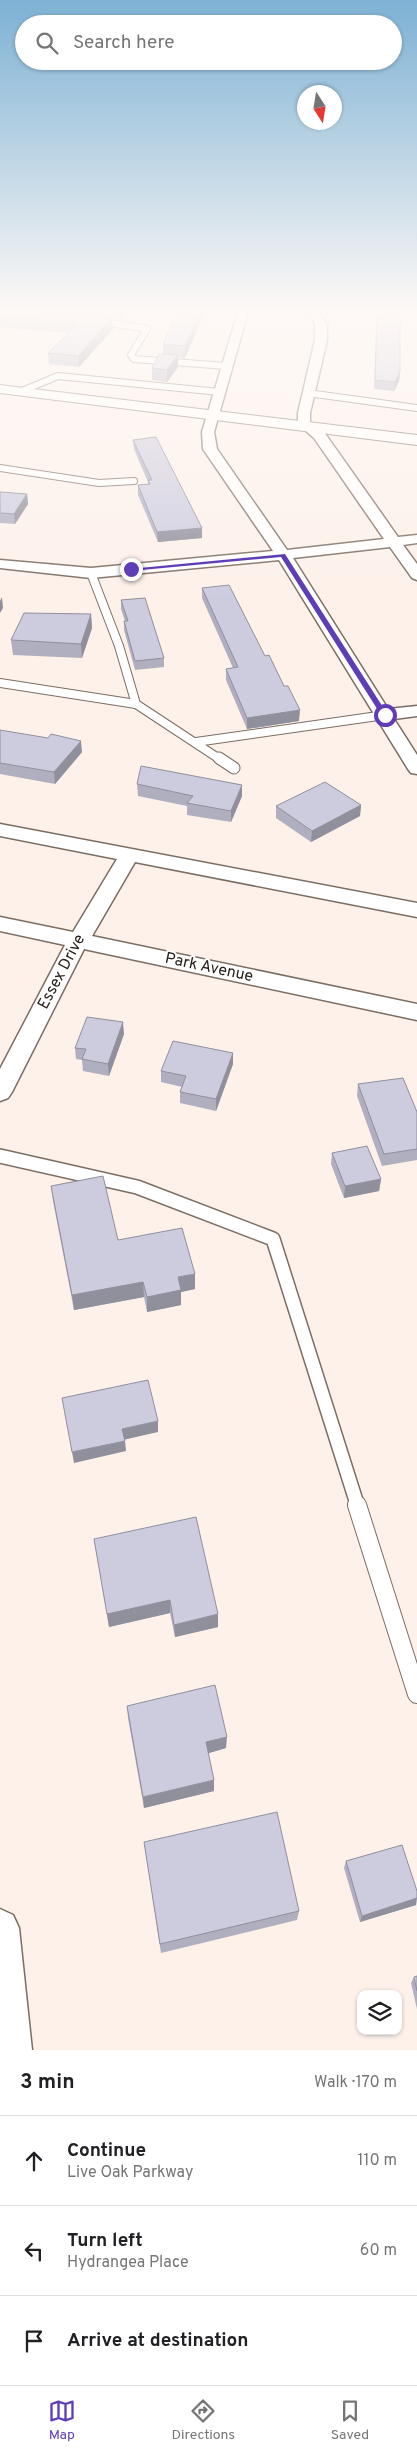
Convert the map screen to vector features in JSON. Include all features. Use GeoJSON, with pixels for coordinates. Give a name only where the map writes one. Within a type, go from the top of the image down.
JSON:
{"type":"FeatureCollection","features":[{"type":"Feature","properties":{"kind":"main road"},"geometry":{"type":"LineString","coordinates":[[155,408],[417,440]]}},
{"type":"Feature","properties":{"kind":"street"},"geometry":{"type":"LineString","coordinates":[[215,408],[208,432],[210,449],[283,555],[385,715],[417,769]]}},
{"type":"Feature","properties":{"kind":"street"},"geometry":{"type":"LineString","coordinates":[[305,408],[304,424],[319,435],[417,575]]}},
{"type":"Feature","properties":{"kind":"street"},"geometry":{"type":"LineString","coordinates":[[0,564],[91,573],[417,540]]}},
{"type":"Feature","properties":{"kind":"street"},"geometry":{"type":"LineString","coordinates":[[385,715],[417,711]]}},
{"type":"Feature","properties":{"kind":"street"},"geometry":{"type":"LineString","coordinates":[[0,830],[417,910]]}},
{"type":"Feature","properties":{"kind":"street","name":"Essex Drive"},"geometry":{"type":"LineString","coordinates":[[0,1092],[78,940],[129,855]]}},
{"type":"Feature","properties":{"kind":"street","name":"Park Avenue"},"geometry":{"type":"LineString","coordinates":[[0,924],[417,1012]]}},
{"type":"Feature","properties":{"kind":"street"},"geometry":{"type":"LineString","coordinates":[[0,1928],[12,2050]]}},
{"type":"Feature","properties":{"kind":"lane"},"geometry":{"type":"LineString","coordinates":[[0,468],[100,483],[134,481]]}},
{"type":"Feature","properties":{"kind":"lane"},"geometry":{"type":"LineString","coordinates":[[91,573],[119,646],[136,704]]}},
{"type":"Feature","properties":{"kind":"lane"},"geometry":{"type":"LineString","coordinates":[[0,683],[136,704],[234,768]]}},
{"type":"Feature","properties":{"kind":"lane"},"geometry":{"type":"LineString","coordinates":[[196,742],[385,715]]}},
{"type":"Feature","properties":{"kind":"lane"},"geometry":{"type":"LineString","coordinates":[[0,1156],[137,1187],[273,1239],[417,1694]]}},
{"type":"Feature","properties":{"kind":"building"},"geometry":{"type":"Polygon","coordinates":[[[156,437],[202,528],[157,532],[138,485],[150,484],[148,480],[152,480],[133,440],[156,437]]]}},
{"type":"Feature","properties":{"kind":"building"},"geometry":{"type":"Polygon","coordinates":[[[0,492],[27,494],[14,514],[0,513],[0,492]]]}},
{"type":"Feature","properties":{"kind":"building"},"geometry":{"type":"Polygon","coordinates":[[[229,585],[265,656],[269,655],[284,686],[288,686],[300,710],[247,718],[226,669],[238,667],[202,588],[229,585]]]}},
{"type":"Feature","properties":{"kind":"building"},"geometry":{"type":"Polygon","coordinates":[[[145,598],[164,658],[135,661],[124,621],[128,621],[121,600],[145,598]]]}},
{"type":"Feature","properties":{"kind":"building"},"geometry":{"type":"Polygon","coordinates":[[[24,613],[91,614],[81,644],[11,640],[24,613]]]}},
{"type":"Feature","properties":{"kind":"building"},"geometry":{"type":"Polygon","coordinates":[[[0,730],[48,738],[51,734],[81,741],[54,772],[0,763],[0,730]]]}},
{"type":"Feature","properties":{"kind":"building"},"geometry":{"type":"Polygon","coordinates":[[[141,766],[242,785],[231,811],[187,803],[193,796],[137,784],[141,766]]]}},
{"type":"Feature","properties":{"kind":"building"},"geometry":{"type":"Polygon","coordinates":[[[325,782],[361,805],[312,831],[276,806],[325,782]]]}},
{"type":"Feature","properties":{"kind":"building"},"geometry":{"type":"Polygon","coordinates":[[[87,1017],[123,1022],[108,1064],[82,1059],[86,1049],[75,1048],[87,1017]]]}},
{"type":"Feature","properties":{"kind":"building"},"geometry":{"type":"Polygon","coordinates":[[[173,1041],[233,1053],[216,1099],[180,1092],[186,1076],[161,1071],[173,1041]]]}},
{"type":"Feature","properties":{"kind":"building"},"geometry":{"type":"Polygon","coordinates":[[[403,1078],[417,1112],[417,1149],[384,1154],[358,1084],[403,1078]]]}},
{"type":"Feature","properties":{"kind":"building"},"geometry":{"type":"Polygon","coordinates":[[[367,1146],[381,1179],[345,1186],[332,1153],[367,1146]]]}},
{"type":"Feature","properties":{"kind":"building"},"geometry":{"type":"Polygon","coordinates":[[[103,1176],[118,1240],[182,1228],[195,1274],[178,1277],[181,1290],[147,1297],[143,1282],[72,1295],[51,1186],[103,1176]]]}},
{"type":"Feature","properties":{"kind":"building"},"geometry":{"type":"Polygon","coordinates":[[[148,1380],[158,1421],[122,1429],[125,1441],[72,1452],[62,1398],[148,1380]]]}},
{"type":"Feature","properties":{"kind":"building"},"geometry":{"type":"Polygon","coordinates":[[[196,1517],[218,1614],[174,1625],[170,1600],[107,1614],[94,1539],[196,1517]]]}},
{"type":"Feature","properties":{"kind":"building"},"geometry":{"type":"Polygon","coordinates":[[[215,1685],[227,1737],[206,1742],[214,1780],[143,1797],[127,1706],[215,1685]]]}},
{"type":"Feature","properties":{"kind":"building"},"geometry":{"type":"Polygon","coordinates":[[[277,1812],[299,1911],[160,1944],[144,1842],[277,1812]]]}},
{"type":"Feature","properties":{"kind":"building"},"geometry":{"type":"Polygon","coordinates":[[[402,1845],[417,1891],[417,1898],[362,1916],[346,1861],[402,1845]]]}},
{"type":"Feature","properties":{"kind":"building"},"geometry":{"type":"Polygon","coordinates":[[[417,1976],[417,1991],[414,1977],[417,1976]]]}},
{"type":"Feature","properties":{"kind":"route"},"geometry":{"type":"LineString","coordinates":[[131,569],[283,555],[385,715]]}}]}
